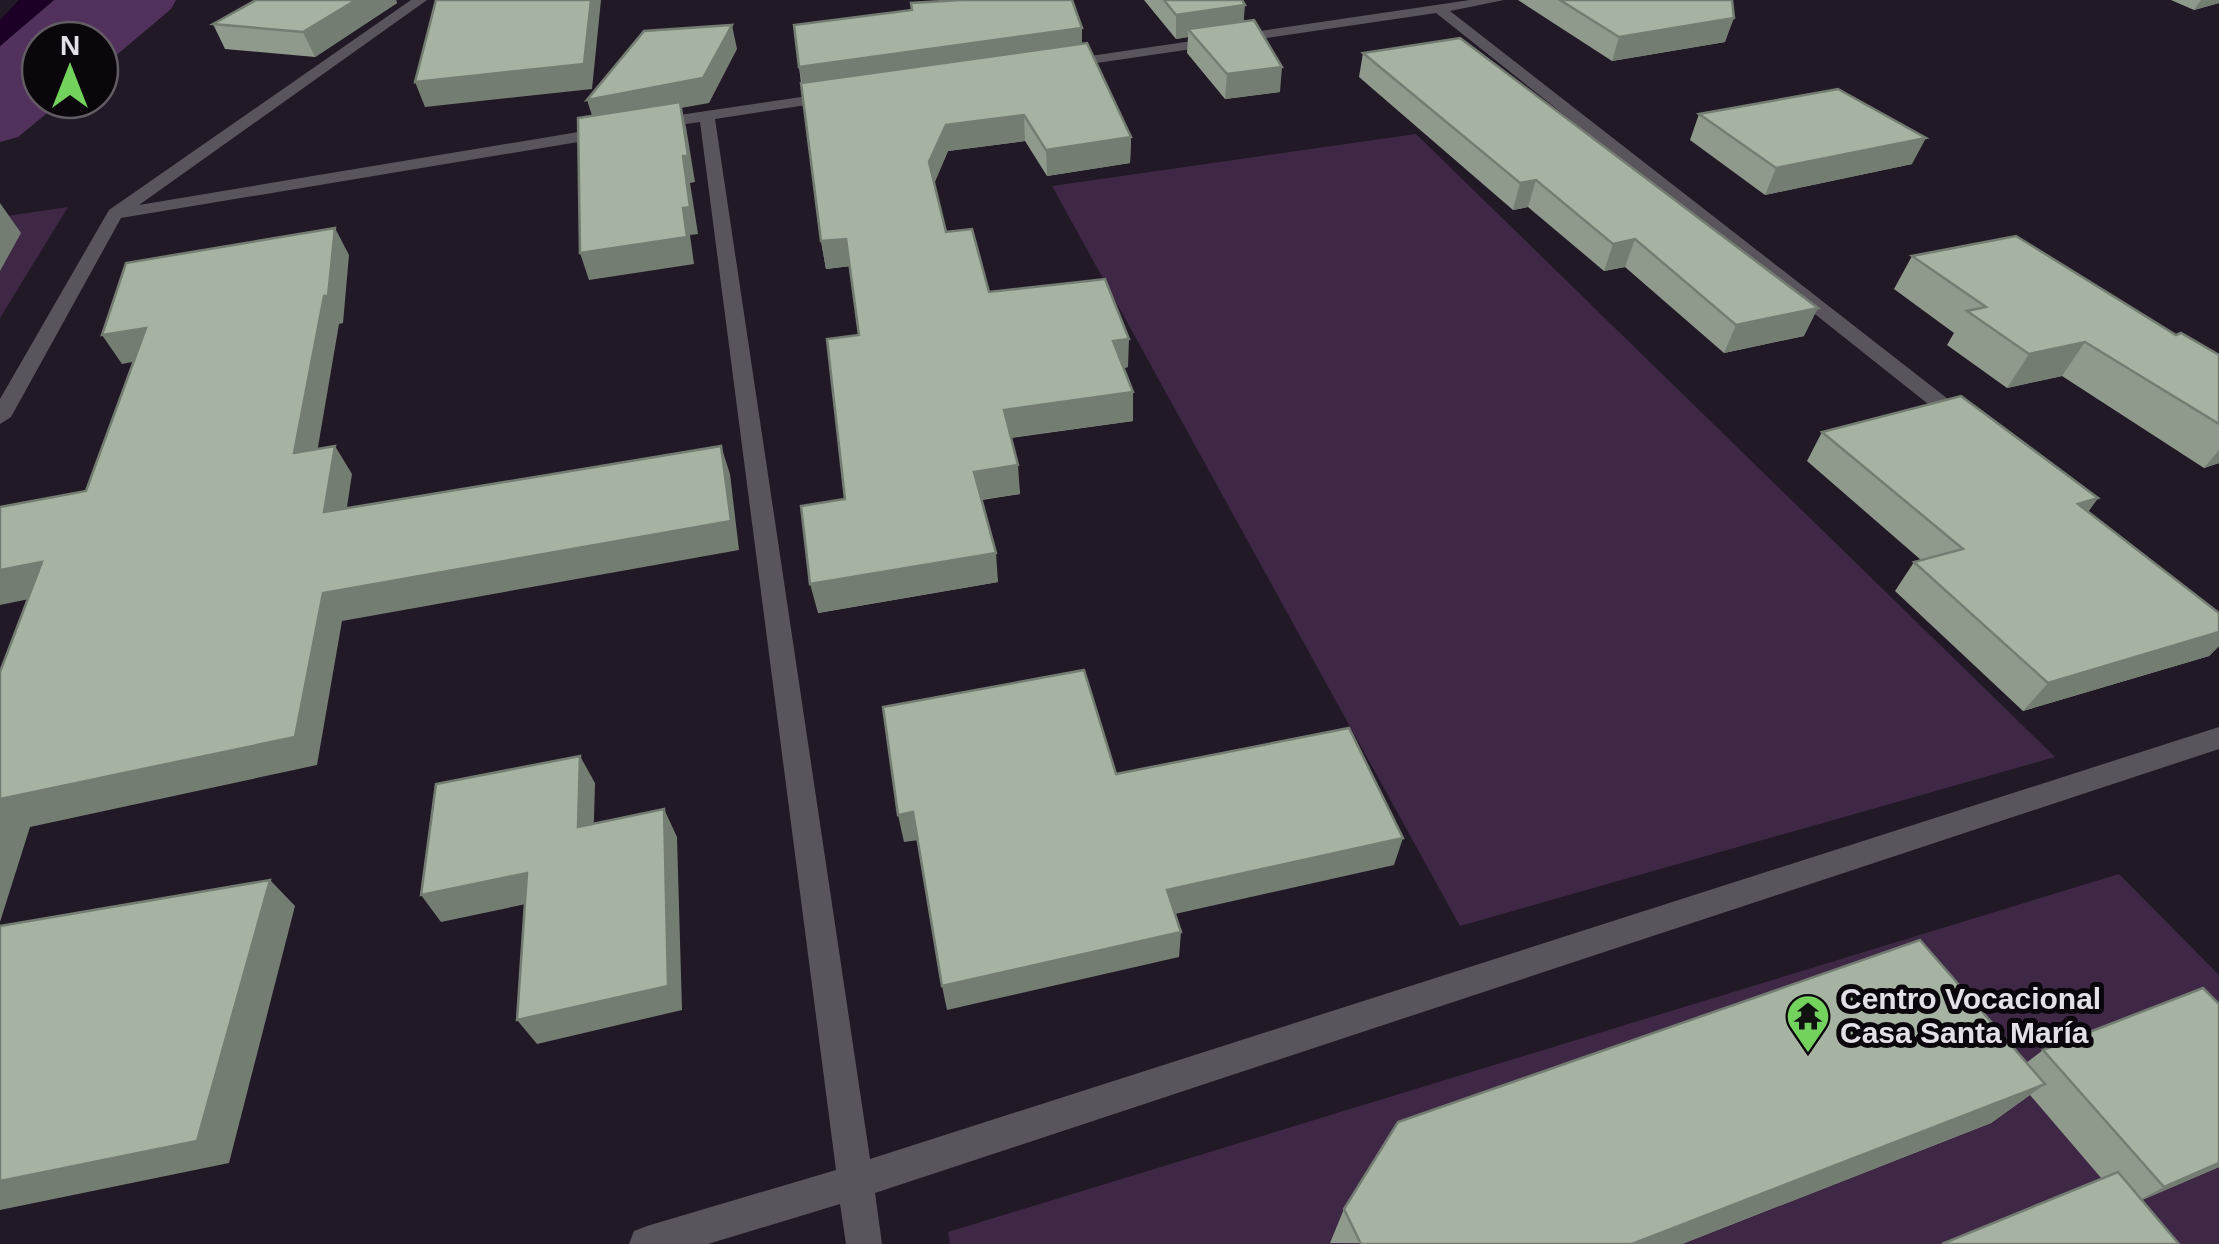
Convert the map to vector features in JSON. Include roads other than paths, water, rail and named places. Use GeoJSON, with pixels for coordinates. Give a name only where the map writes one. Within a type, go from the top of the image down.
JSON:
{"type":"FeatureCollection","features":[{"type":"Feature","properties":{"kind":"street"},"geometry":{"type":"LineString","coordinates":[[0,417],[115,214],[420,0]]}},
{"type":"Feature","properties":{"kind":"street"},"geometry":{"type":"LineString","coordinates":[[1054,65],[1497,0]]}},
{"type":"Feature","properties":{"kind":"street"},"geometry":{"type":"LineString","coordinates":[[1439,9],[1985,439]]}},
{"type":"Feature","properties":{"kind":"street"},"geometry":{"type":"LineString","coordinates":[[115,214],[861,93]]}},
{"type":"Feature","properties":{"kind":"street"},"geometry":{"type":"LineString","coordinates":[[707,115],[864,1244]]}},
{"type":"Feature","properties":{"kind":"street"},"geometry":{"type":"LineString","coordinates":[[647,1244],[855,1182],[2219,738]]}},
{"type":"Feature","properties":{"kind":"place","name":"Centro Vocacional Casa Santa María"},"geometry":{"type":"Point","coordinates":[1808,1054]}}]}
